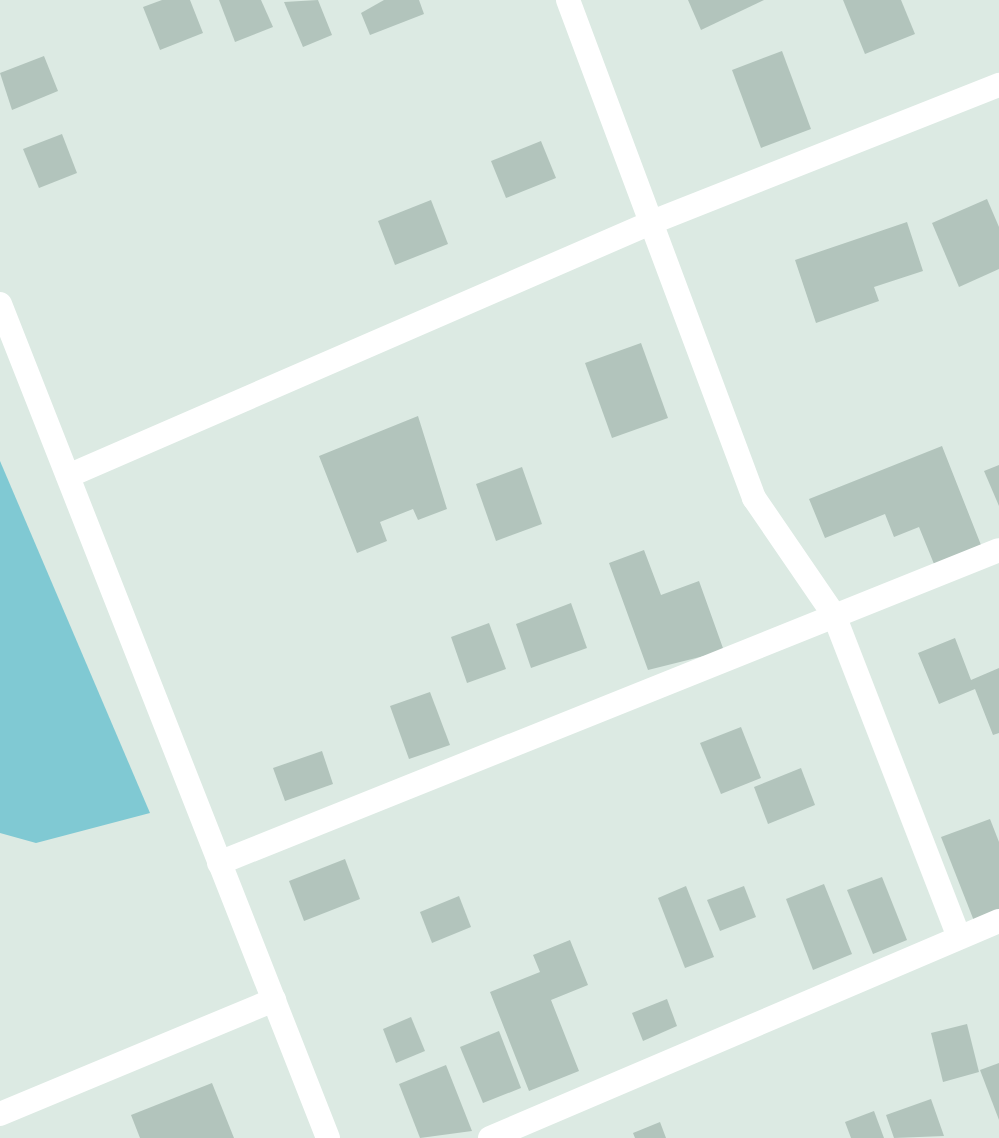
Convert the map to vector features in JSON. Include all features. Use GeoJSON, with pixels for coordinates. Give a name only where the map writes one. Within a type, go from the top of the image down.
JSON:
{"type":"FeatureCollection","features":[{"type":"Feature","properties":{"kind":"street"},"geometry":{"type":"LineString","coordinates":[[568,0],[655,221],[754,498],[834,615],[959,937]]}},
{"type":"Feature","properties":{"kind":"street"},"geometry":{"type":"LineString","coordinates":[[68,476],[655,221],[999,85]]}},
{"type":"Feature","properties":{"kind":"street"},"geometry":{"type":"LineString","coordinates":[[0,304],[328,1138]]}},
{"type":"Feature","properties":{"kind":"street"},"geometry":{"type":"LineString","coordinates":[[219,863],[999,550]]}},
{"type":"Feature","properties":{"kind":"street"},"geometry":{"type":"LineString","coordinates":[[490,1138],[999,921]]}},
{"type":"Feature","properties":{"kind":"street"},"geometry":{"type":"LineString","coordinates":[[0,1114],[274,1000]]}},
{"type":"Feature","properties":{"kind":"water"},"geometry":{"type":"Polygon","coordinates":[[[0,461],[150,813],[36,843],[0,833],[0,461]]]}},
{"type":"Feature","properties":{"kind":"building"},"geometry":{"type":"Polygon","coordinates":[[[162,0],[190,0],[203,33],[160,50],[143,7],[162,0]]]}},
{"type":"Feature","properties":{"kind":"building"},"geometry":{"type":"Polygon","coordinates":[[[219,0],[261,0],[273,27],[235,42],[219,0]]]}},
{"type":"Feature","properties":{"kind":"building"},"geometry":{"type":"Polygon","coordinates":[[[318,0],[332,35],[303,47],[284,2],[318,0]]]}},
{"type":"Feature","properties":{"kind":"building"},"geometry":{"type":"Polygon","coordinates":[[[384,0],[419,0],[424,14],[370,35],[361,13],[384,0]]]}},
{"type":"Feature","properties":{"kind":"building"},"geometry":{"type":"Polygon","coordinates":[[[688,0],[764,0],[701,30],[688,0]]]}},
{"type":"Feature","properties":{"kind":"building"},"geometry":{"type":"Polygon","coordinates":[[[843,0],[901,0],[915,34],[865,54],[843,0]]]}},
{"type":"Feature","properties":{"kind":"building"},"geometry":{"type":"Polygon","coordinates":[[[782,51],[811,129],[761,148],[732,70],[782,51]]]}},
{"type":"Feature","properties":{"kind":"building"},"geometry":{"type":"Polygon","coordinates":[[[44,56],[58,91],[12,110],[0,73],[44,56]]]}},
{"type":"Feature","properties":{"kind":"building"},"geometry":{"type":"Polygon","coordinates":[[[62,134],[77,173],[39,188],[23,149],[62,134]]]}},
{"type":"Feature","properties":{"kind":"building"},"geometry":{"type":"Polygon","coordinates":[[[541,141],[556,178],[506,198],[491,161],[541,141]]]}},
{"type":"Feature","properties":{"kind":"building"},"geometry":{"type":"Polygon","coordinates":[[[987,199],[999,227],[999,269],[959,287],[932,223],[987,199]]]}},
{"type":"Feature","properties":{"kind":"building"},"geometry":{"type":"Polygon","coordinates":[[[431,200],[448,244],[395,265],[378,221],[431,200]]]}},
{"type":"Feature","properties":{"kind":"building"},"geometry":{"type":"Polygon","coordinates":[[[907,222],[923,271],[874,287],[879,301],[816,323],[795,260],[907,222]]]}},
{"type":"Feature","properties":{"kind":"building"},"geometry":{"type":"Polygon","coordinates":[[[641,343],[668,418],[612,438],[585,363],[641,343]]]}},
{"type":"Feature","properties":{"kind":"building"},"geometry":{"type":"Polygon","coordinates":[[[418,416],[447,509],[418,520],[413,509],[380,522],[387,541],[357,553],[319,456],[418,416]]]}},
{"type":"Feature","properties":{"kind":"building"},"geometry":{"type":"Polygon","coordinates":[[[942,446],[981,545],[934,564],[919,527],[894,537],[885,514],[825,538],[809,499],[942,446]]]}},
{"type":"Feature","properties":{"kind":"building"},"geometry":{"type":"Polygon","coordinates":[[[999,465],[999,506],[984,471],[999,465]]]}},
{"type":"Feature","properties":{"kind":"building"},"geometry":{"type":"Polygon","coordinates":[[[522,467],[542,524],[496,541],[476,484],[522,467]]]}},
{"type":"Feature","properties":{"kind":"building"},"geometry":{"type":"Polygon","coordinates":[[[644,550],[661,595],[699,581],[724,651],[648,670],[609,563],[644,550]]]}},
{"type":"Feature","properties":{"kind":"building"},"geometry":{"type":"Polygon","coordinates":[[[571,603],[587,648],[531,668],[516,624],[571,603]]]}},
{"type":"Feature","properties":{"kind":"building"},"geometry":{"type":"Polygon","coordinates":[[[489,623],[506,669],[467,683],[451,637],[489,623]]]}},
{"type":"Feature","properties":{"kind":"building"},"geometry":{"type":"Polygon","coordinates":[[[955,638],[971,680],[999,668],[999,733],[993,735],[975,689],[939,704],[918,653],[955,638]]]}},
{"type":"Feature","properties":{"kind":"building"},"geometry":{"type":"Polygon","coordinates":[[[430,692],[450,745],[409,759],[390,706],[430,692]]]}},
{"type":"Feature","properties":{"kind":"building"},"geometry":{"type":"Polygon","coordinates":[[[741,727],[761,778],[721,794],[700,743],[741,727]]]}},
{"type":"Feature","properties":{"kind":"building"},"geometry":{"type":"Polygon","coordinates":[[[322,751],[333,784],[285,801],[273,768],[322,751]]]}},
{"type":"Feature","properties":{"kind":"building"},"geometry":{"type":"Polygon","coordinates":[[[801,768],[815,805],[768,824],[754,787],[801,768]]]}},
{"type":"Feature","properties":{"kind":"building"},"geometry":{"type":"Polygon","coordinates":[[[990,819],[999,842],[999,917],[976,926],[941,837],[990,819]]]}},
{"type":"Feature","properties":{"kind":"building"},"geometry":{"type":"Polygon","coordinates":[[[345,859],[360,899],[304,921],[289,881],[345,859]]]}},
{"type":"Feature","properties":{"kind":"building"},"geometry":{"type":"Polygon","coordinates":[[[882,877],[907,940],[873,954],[847,890],[882,877]]]}},
{"type":"Feature","properties":{"kind":"building"},"geometry":{"type":"Polygon","coordinates":[[[824,884],[852,954],[813,970],[786,899],[824,884]]]}},
{"type":"Feature","properties":{"kind":"building"},"geometry":{"type":"Polygon","coordinates":[[[686,886],[714,957],[685,968],[658,898],[686,886]]]}},
{"type":"Feature","properties":{"kind":"building"},"geometry":{"type":"Polygon","coordinates":[[[744,886],[756,917],[720,931],[707,900],[744,886]]]}},
{"type":"Feature","properties":{"kind":"building"},"geometry":{"type":"Polygon","coordinates":[[[459,896],[471,927],[432,943],[420,912],[459,896]]]}},
{"type":"Feature","properties":{"kind":"building"},"geometry":{"type":"Polygon","coordinates":[[[570,940],[588,985],[551,1000],[579,1071],[529,1091],[490,992],[540,972],[533,955],[570,940]]]}},
{"type":"Feature","properties":{"kind":"building"},"geometry":{"type":"Polygon","coordinates":[[[667,999],[677,1026],[643,1041],[632,1013],[667,999]]]}},
{"type":"Feature","properties":{"kind":"building"},"geometry":{"type":"Polygon","coordinates":[[[411,1017],[425,1051],[396,1063],[383,1029],[411,1017]]]}},
{"type":"Feature","properties":{"kind":"building"},"geometry":{"type":"Polygon","coordinates":[[[967,1024],[979,1072],[943,1082],[931,1033],[967,1024]]]}},
{"type":"Feature","properties":{"kind":"building"},"geometry":{"type":"Polygon","coordinates":[[[499,1031],[521,1088],[483,1103],[460,1047],[499,1031]]]}},
{"type":"Feature","properties":{"kind":"building"},"geometry":{"type":"Polygon","coordinates":[[[999,1063],[999,1120],[980,1070],[999,1063]]]}},
{"type":"Feature","properties":{"kind":"building"},"geometry":{"type":"Polygon","coordinates":[[[446,1065],[472,1131],[420,1138],[399,1084],[446,1065]]]}},
{"type":"Feature","properties":{"kind":"building"},"geometry":{"type":"Polygon","coordinates":[[[212,1083],[234,1138],[140,1138],[131,1115],[212,1083]]]}},
{"type":"Feature","properties":{"kind":"building"},"geometry":{"type":"Polygon","coordinates":[[[931,1099],[944,1136],[894,1138],[886,1115],[931,1099]]]}},
{"type":"Feature","properties":{"kind":"building"},"geometry":{"type":"Polygon","coordinates":[[[874,1111],[884,1138],[851,1138],[845,1122],[874,1111]]]}},
{"type":"Feature","properties":{"kind":"building"},"geometry":{"type":"Polygon","coordinates":[[[660,1122],[666,1138],[635,1138],[633,1133],[660,1122]]]}}]}
